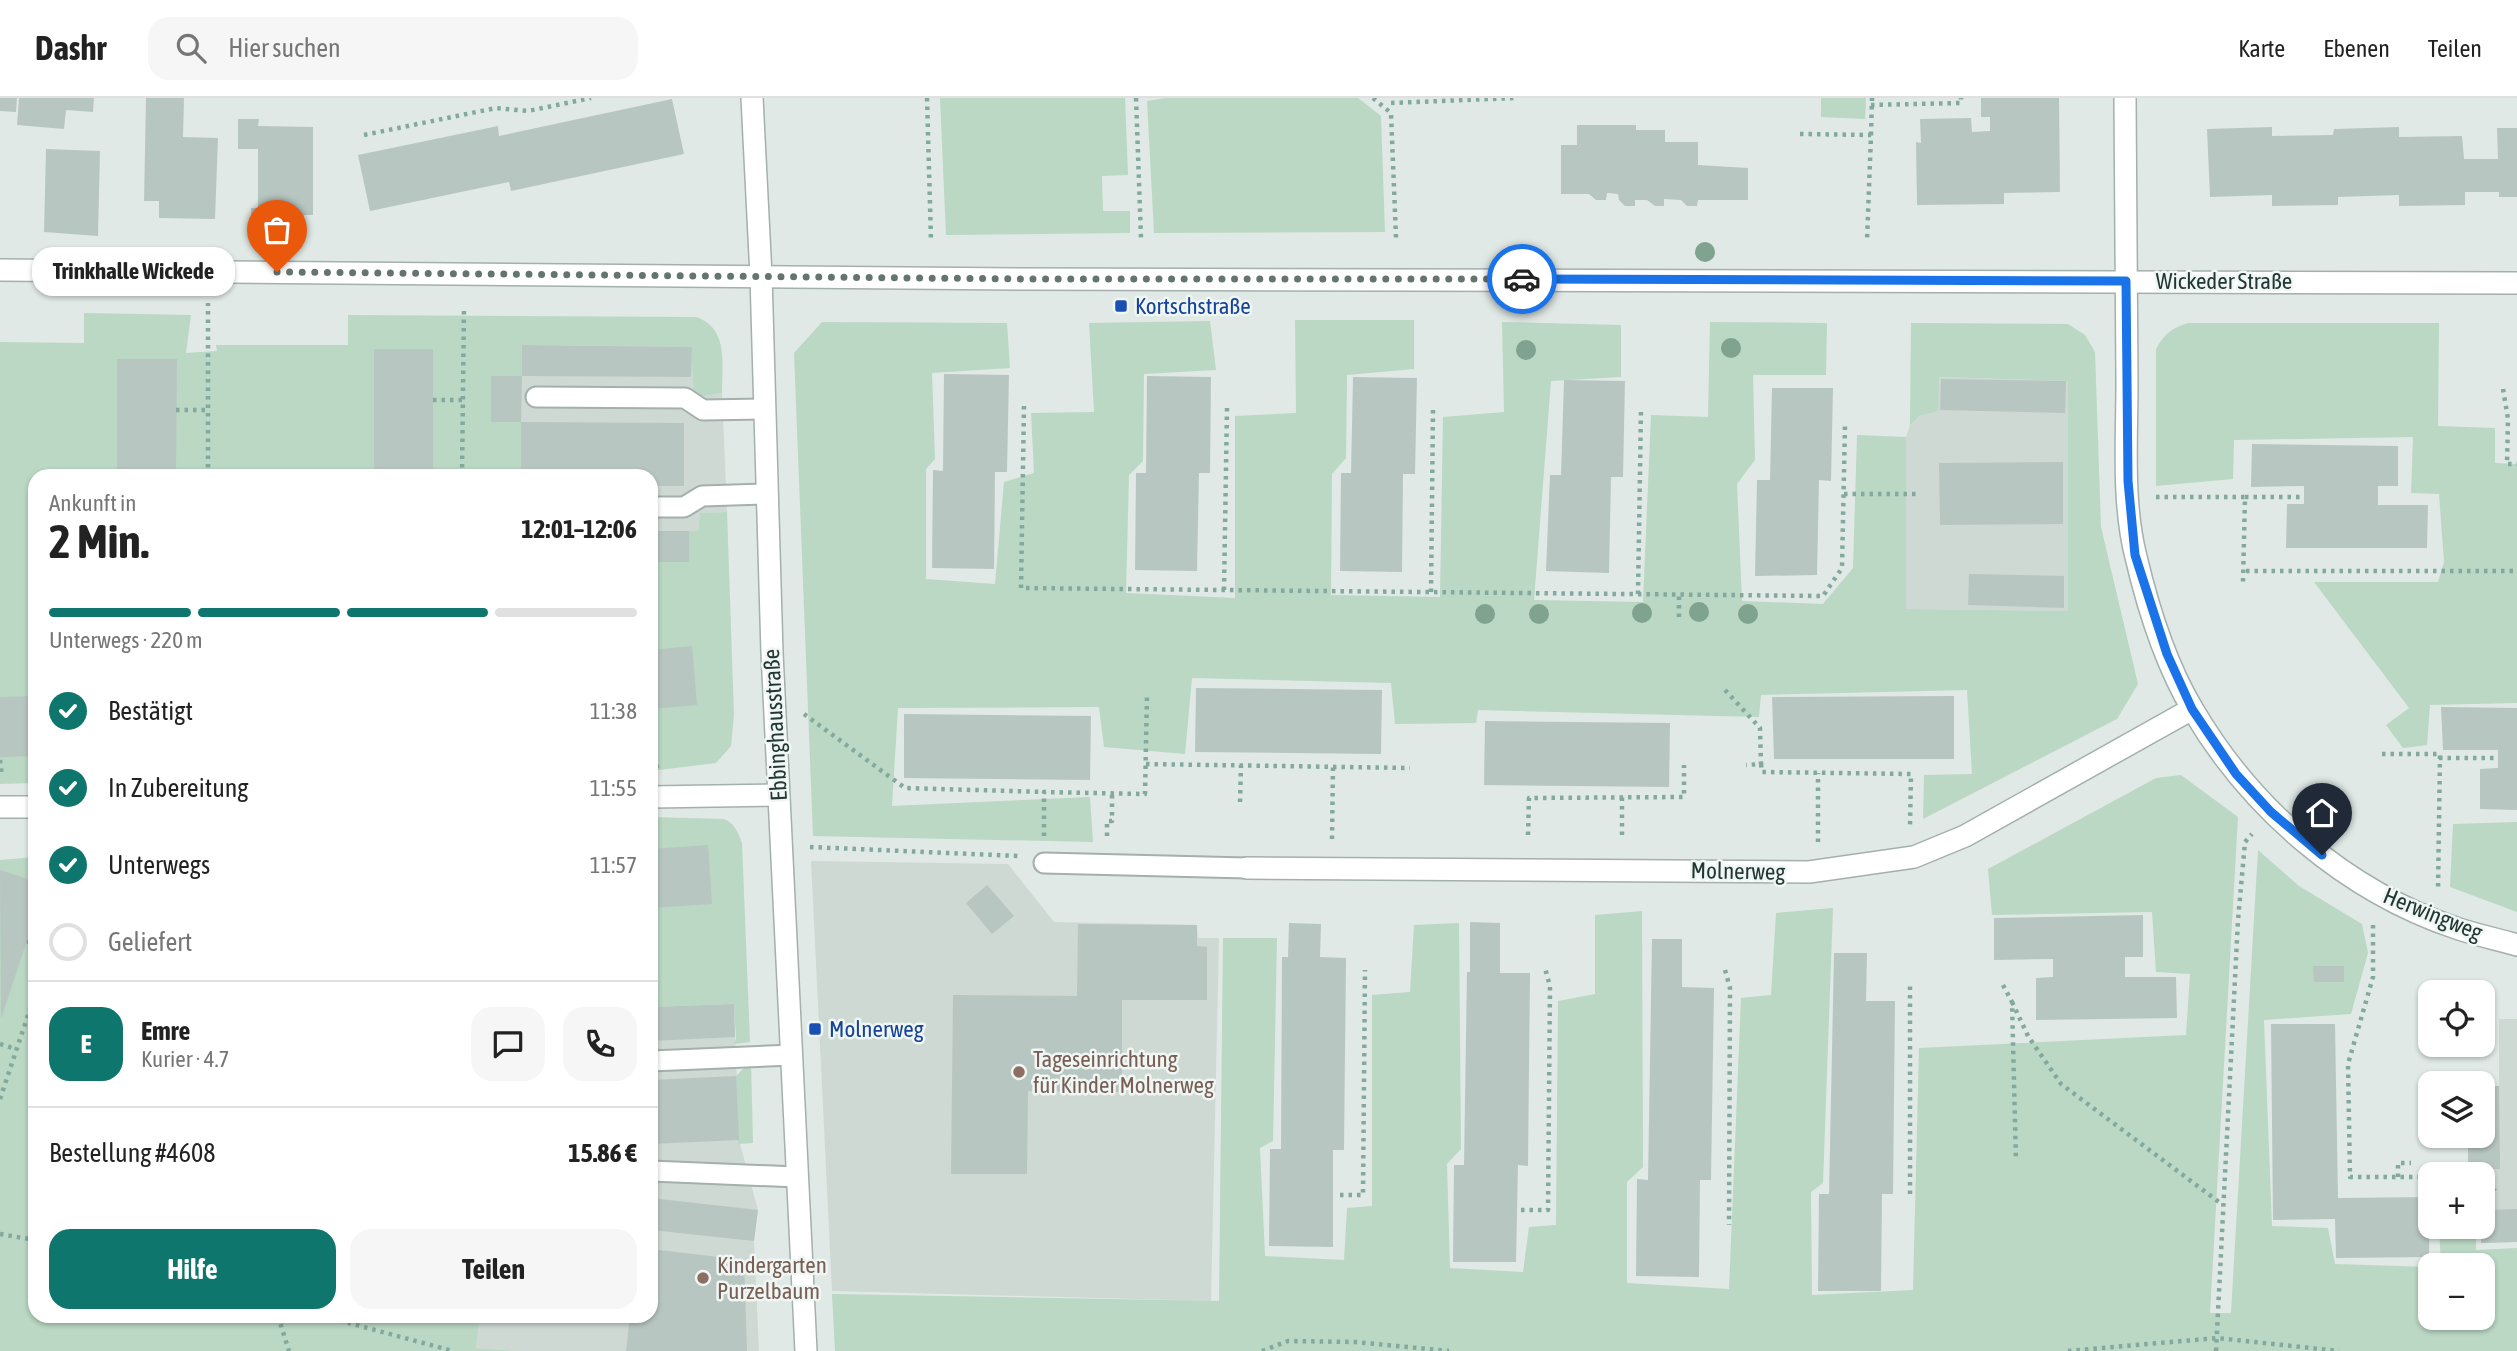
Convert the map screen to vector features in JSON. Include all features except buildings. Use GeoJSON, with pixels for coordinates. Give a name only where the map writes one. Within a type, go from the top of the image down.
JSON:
{"type":"FeatureCollection","features":[{"type":"Feature","properties":{"kind":"street","name":"Ebbinghausstraße"},"geometry":{"type":"LineString","coordinates":[[752,98],[761,276],[766,494],[778,795],[806,1351]]}},
{"type":"Feature","properties":{"kind":"street","name":"Herwingweg"},"geometry":{"type":"LineString","coordinates":[[2124,98],[2128,481],[2135,555],[2167,654],[2192,709],[2236,774],[2271,812],[2322,855],[2391,900],[2456,928],[2517,945]]}},
{"type":"Feature","properties":{"kind":"street","name":"Wickeder Straße"},"geometry":{"type":"LineString","coordinates":[[0,270],[1122,280],[2517,283]]}},
{"type":"Feature","properties":{"kind":"street","name":"Molnerweg"},"geometry":{"type":"LineString","coordinates":[[1247,868],[1809,872],[1877,864],[1914,856],[1965,836],[2192,709]]}},
{"type":"Feature","properties":{"kind":"street"},"geometry":{"type":"LineString","coordinates":[[658,797],[778,795]]}},
{"type":"Feature","properties":{"kind":"street"},"geometry":{"type":"LineString","coordinates":[[0,807],[28,807]]}},
{"type":"Feature","properties":{"kind":"lane"},"geometry":{"type":"LineString","coordinates":[[536,397],[685,398],[703,410],[764,409]]}},
{"type":"Feature","properties":{"kind":"lane"},"geometry":{"type":"LineString","coordinates":[[658,507],[684,507],[702,496],[766,494]]}},
{"type":"Feature","properties":{"kind":"lane"},"geometry":{"type":"LineString","coordinates":[[1044,863],[1247,868]]}},
{"type":"Feature","properties":{"kind":"lane"},"geometry":{"type":"LineString","coordinates":[[658,1061],[791,1055]]}},
{"type":"Feature","properties":{"kind":"lane"},"geometry":{"type":"LineString","coordinates":[[658,1171],[797,1177]]}},
{"type":"Feature","properties":{"kind":"path"},"geometry":{"type":"LineString","coordinates":[[364,135],[496,108],[528,111],[591,98]]}},
{"type":"Feature","properties":{"kind":"path"},"geometry":{"type":"LineString","coordinates":[[927,98],[932,240]]}},
{"type":"Feature","properties":{"kind":"path"},"geometry":{"type":"LineString","coordinates":[[1136,98],[1141,238]]}},
{"type":"Feature","properties":{"kind":"path"},"geometry":{"type":"LineString","coordinates":[[1373,98],[1391,113]]}},
{"type":"Feature","properties":{"kind":"path"},"geometry":{"type":"LineString","coordinates":[[1396,238],[1391,100],[1515,98]]}},
{"type":"Feature","properties":{"kind":"path"},"geometry":{"type":"LineString","coordinates":[[1867,241],[1872,98]]}},
{"type":"Feature","properties":{"kind":"path"},"geometry":{"type":"LineString","coordinates":[[1881,104],[1886,98]]}},
{"type":"Feature","properties":{"kind":"path"},"geometry":{"type":"LineString","coordinates":[[1871,105],[1961,103],[1961,98]]}},
{"type":"Feature","properties":{"kind":"path"},"geometry":{"type":"LineString","coordinates":[[1800,134],[1871,135]]}},
{"type":"Feature","properties":{"kind":"path"},"geometry":{"type":"LineString","coordinates":[[208,303],[208,469]]}},
{"type":"Feature","properties":{"kind":"path"},"geometry":{"type":"LineString","coordinates":[[462,469],[464,306]]}},
{"type":"Feature","properties":{"kind":"path"},"geometry":{"type":"LineString","coordinates":[[2503,389],[2508,419],[2507,464],[2517,464]]}},
{"type":"Feature","properties":{"kind":"path"},"geometry":{"type":"LineString","coordinates":[[433,400],[463,400]]}},
{"type":"Feature","properties":{"kind":"path"},"geometry":{"type":"LineString","coordinates":[[1024,406],[1021,588],[1823,596],[1842,568],[1844,424]]}},
{"type":"Feature","properties":{"kind":"path"},"geometry":{"type":"LineString","coordinates":[[1224,590],[1227,408]]}},
{"type":"Feature","properties":{"kind":"path"},"geometry":{"type":"LineString","coordinates":[[1431,592],[1433,409]]}},
{"type":"Feature","properties":{"kind":"path"},"geometry":{"type":"LineString","coordinates":[[1638,594],[1642,409]]}},
{"type":"Feature","properties":{"kind":"path"},"geometry":{"type":"LineString","coordinates":[[176,410],[208,410]]}},
{"type":"Feature","properties":{"kind":"path"},"geometry":{"type":"LineString","coordinates":[[1844,494],[1916,494]]}},
{"type":"Feature","properties":{"kind":"path"},"geometry":{"type":"LineString","coordinates":[[2150,497],[2304,497]]}},
{"type":"Feature","properties":{"kind":"path"},"geometry":{"type":"LineString","coordinates":[[2244,582],[2245,497]]}},
{"type":"Feature","properties":{"kind":"path"},"geometry":{"type":"LineString","coordinates":[[2246,571],[2517,571]]}},
{"type":"Feature","properties":{"kind":"path"},"geometry":{"type":"LineString","coordinates":[[1679,594],[1679,617]]}},
{"type":"Feature","properties":{"kind":"path"},"geometry":{"type":"LineString","coordinates":[[1725,690],[1760,728],[1762,772],[1911,774],[1909,832]]}},
{"type":"Feature","properties":{"kind":"path"},"geometry":{"type":"LineString","coordinates":[[798,709],[905,788],[1145,793],[1147,694]]}},
{"type":"Feature","properties":{"kind":"path"},"geometry":{"type":"LineString","coordinates":[[2382,754],[2440,754],[2438,896]]}},
{"type":"Feature","properties":{"kind":"path"},"geometry":{"type":"LineString","coordinates":[[2439,758],[2498,758]]}},
{"type":"Feature","properties":{"kind":"path"},"geometry":{"type":"LineString","coordinates":[[1146,764],[1410,768]]}},
{"type":"Feature","properties":{"kind":"path"},"geometry":{"type":"LineString","coordinates":[[1746,765],[1761,764]]}},
{"type":"Feature","properties":{"kind":"path"},"geometry":{"type":"LineString","coordinates":[[1240,803],[1241,765]]}},
{"type":"Feature","properties":{"kind":"path"},"geometry":{"type":"LineString","coordinates":[[1528,835],[1529,798],[1684,797],[1684,765]]}},
{"type":"Feature","properties":{"kind":"path"},"geometry":{"type":"LineString","coordinates":[[1332,848],[1333,766]]}},
{"type":"Feature","properties":{"kind":"path"},"geometry":{"type":"LineString","coordinates":[[1817,849],[1818,773]]}},
{"type":"Feature","properties":{"kind":"path"},"geometry":{"type":"LineString","coordinates":[[781,846],[1009,854],[1044,863],[1044,792]]}},
{"type":"Feature","properties":{"kind":"path"},"geometry":{"type":"LineString","coordinates":[[1106,865],[1107,821],[1112,821],[1112,793]]}},
{"type":"Feature","properties":{"kind":"path"},"geometry":{"type":"LineString","coordinates":[[1622,797],[1622,835]]}},
{"type":"Feature","properties":{"kind":"path"},"geometry":{"type":"LineString","coordinates":[[2216,1351],[2238,920],[2245,842],[2271,812]]}},
{"type":"Feature","properties":{"kind":"path"},"geometry":{"type":"LineString","coordinates":[[2373,914],[2373,976],[2348,1065],[2350,1177],[2418,1177]]}},
{"type":"Feature","properties":{"kind":"path"},"geometry":{"type":"LineString","coordinates":[[1521,1210],[1548,1210],[1550,986],[1545,968]]}},
{"type":"Feature","properties":{"kind":"path"},"geometry":{"type":"LineString","coordinates":[[1340,1195],[1363,1195],[1365,970]]}},
{"type":"Feature","properties":{"kind":"path"},"geometry":{"type":"LineString","coordinates":[[1725,970],[1730,988],[1729,1225]]}},
{"type":"Feature","properties":{"kind":"path"},"geometry":{"type":"LineString","coordinates":[[1910,984],[1910,1194]]}},
{"type":"Feature","properties":{"kind":"path"},"geometry":{"type":"LineString","coordinates":[[2004,985],[2028,1036],[2061,1084],[2224,1206]]}},
{"type":"Feature","properties":{"kind":"path"},"geometry":{"type":"LineString","coordinates":[[2011,1002],[2016,1161]]}},
{"type":"Feature","properties":{"kind":"path"},"geometry":{"type":"LineString","coordinates":[[0,1099],[28,1014]]}},
{"type":"Feature","properties":{"kind":"path"},"geometry":{"type":"LineString","coordinates":[[0,1044],[16,1049]]}},
{"type":"Feature","properties":{"kind":"path"},"geometry":{"type":"LineString","coordinates":[[2398,1177],[2398,1163],[2411,1163]]}},
{"type":"Feature","properties":{"kind":"path"},"geometry":{"type":"LineString","coordinates":[[0,1234],[28,1239]]}},
{"type":"Feature","properties":{"kind":"path"},"geometry":{"type":"LineString","coordinates":[[280,1323],[289,1351]]}},
{"type":"Feature","properties":{"kind":"path"},"geometry":{"type":"LineString","coordinates":[[349,1323],[453,1351]]}},
{"type":"Feature","properties":{"kind":"path"},"geometry":{"type":"LineString","coordinates":[[2067,1351],[2217,1338],[2339,1351]]}},
{"type":"Feature","properties":{"kind":"path"},"geometry":{"type":"LineString","coordinates":[[1262,1351],[1288,1341],[1355,1342],[1449,1351]]}},
{"type":"Feature","properties":{"kind":"shaded area"},"geometry":{"type":"Polygon","coordinates":[[[522,345],[692,347],[694,396],[722,393],[727,512],[700,513],[698,531],[689,532],[689,562],[658,562],[658,469],[630,469],[491,422],[491,376],[522,345]]]}},
{"type":"Feature","properties":{"kind":"shaded area"},"geometry":{"type":"Polygon","coordinates":[[[1938,377],[2069,381],[2068,611],[1905,609],[1906,437],[1910,425],[1921,415],[1938,377]]]}},
{"type":"Feature","properties":{"kind":"shaded area","name":"Tageseinrichtung für Kinder Molnerweg"},"geometry":{"type":"Polygon","coordinates":[[[811,861],[1008,864],[1054,922],[1197,925],[1198,938],[1219,938],[1211,1301],[832,1291],[811,861]]]}},
{"type":"Feature","properties":{"kind":"shaded area"},"geometry":{"type":"Polygon","coordinates":[[[734,1004],[739,1140],[758,1210],[754,1241],[759,1351],[520,1351],[476,1348],[479,1323],[658,1323],[658,1007],[734,1004]]]}},
{"type":"Feature","properties":{"kind":"shaded area"},"geometry":{"type":"Polygon","coordinates":[[[2499,1019],[2517,1019],[2517,1242],[2481,1243],[2481,1239],[2495,1239],[2495,1162],[2468,1162],[2468,1148],[2495,1148],[2495,1086],[2499,1086],[2499,1019]]]}},
{"type":"Feature","properties":{"kind":"green space"},"geometry":{"type":"Polygon","coordinates":[[[940,98],[1125,98],[1128,175],[1102,176],[1103,211],[1130,211],[1130,233],[946,235],[940,98]]]}},
{"type":"Feature","properties":{"kind":"green space"},"geometry":{"type":"Polygon","coordinates":[[[1165,98],[1358,98],[1381,116],[1385,232],[1154,233],[1147,101],[1165,98]]]}},
{"type":"Feature","properties":{"kind":"green space"},"geometry":{"type":"Polygon","coordinates":[[[1821,98],[1866,98],[1865,119],[1821,117],[1821,98]]]}},
{"type":"Feature","properties":{"kind":"green space"},"geometry":{"type":"Polygon","coordinates":[[[84,313],[191,315],[186,353],[217,351],[216,345],[348,345],[348,315],[696,317],[707,322],[719,338],[722,393],[694,397],[691,347],[523,345],[522,376],[491,376],[491,421],[521,422],[521,469],[28,469],[28,783],[0,784],[0,342],[84,343],[84,313]]]}},
{"type":"Feature","properties":{"kind":"green space"},"geometry":{"type":"Polygon","coordinates":[[[1295,320],[1414,320],[1414,369],[1347,375],[1346,458],[1332,474],[1331,595],[1440,597],[1443,417],[1504,412],[1502,322],[1621,325],[1621,377],[1551,381],[1534,600],[1643,602],[1651,415],[1708,417],[1710,322],[1827,323],[1826,375],[1753,375],[1755,460],[1737,484],[1742,601],[1823,604],[1853,568],[1857,435],[1906,437],[1906,609],[2068,611],[2068,381],[1939,377],[1938,411],[1921,415],[1910,425],[1911,323],[2068,324],[2085,335],[2095,352],[2101,527],[2138,684],[2117,719],[1923,819],[1924,775],[1972,774],[1967,690],[1761,695],[1759,717],[1478,710],[1476,723],[1395,724],[1391,683],[1192,678],[1185,754],[1104,747],[1099,707],[898,708],[892,806],[1090,797],[1093,842],[813,836],[794,353],[822,322],[1007,323],[1010,368],[932,373],[935,459],[926,469],[926,579],[995,584],[1004,482],[1034,473],[1031,413],[1094,412],[1089,323],[1210,321],[1216,370],[1144,374],[1143,461],[1129,475],[1126,593],[1235,598],[1235,416],[1296,413],[1295,320]]]}},
{"type":"Feature","properties":{"kind":"green space"},"geometry":{"type":"Polygon","coordinates":[[[2188,323],[2439,323],[2438,426],[2495,428],[2495,463],[2517,464],[2517,703],[2430,705],[2427,745],[2403,748],[2386,725],[2409,708],[2314,582],[2438,582],[2444,562],[2439,494],[2411,493],[2413,437],[2234,440],[2233,479],[2156,486],[2156,349],[2169,332],[2188,323]]]}},
{"type":"Feature","properties":{"kind":"green space"},"geometry":{"type":"Polygon","coordinates":[[[727,512],[734,715],[731,746],[716,763],[658,770],[658,562],[689,562],[689,531],[698,531],[700,513],[727,512]]]}},
{"type":"Feature","properties":{"kind":"green space"},"geometry":{"type":"Polygon","coordinates":[[[2181,775],[2238,817],[2210,1313],[2231,1313],[2258,850],[2299,886],[2362,924],[2368,953],[2351,1014],[2264,1020],[2272,1226],[2328,1228],[2335,1264],[2418,1267],[2418,1330],[2495,1330],[2495,1253],[2440,1253],[2440,1239],[2476,1239],[2476,1250],[2517,1248],[2517,1351],[835,1351],[832,1294],[1219,1301],[1223,938],[1277,938],[1273,1141],[1260,1148],[1265,1256],[1344,1260],[1347,1208],[1372,1206],[1372,995],[1410,992],[1414,925],[1459,923],[1461,1149],[1447,1164],[1450,1268],[1523,1272],[1529,1227],[1556,1225],[1558,1001],[1595,994],[1595,915],[1642,911],[1643,1167],[1627,1182],[1627,1283],[1729,1289],[1741,998],[1771,995],[1776,913],[1833,908],[1823,1183],[1811,1192],[1812,1295],[1913,1290],[1919,1048],[2186,1035],[2190,974],[2156,972],[2152,912],[1992,915],[1988,869],[2156,778],[2181,775]]]}},
{"type":"Feature","properties":{"kind":"green space"},"geometry":{"type":"Polygon","coordinates":[[[658,817],[724,819],[739,835],[742,843],[750,1042],[734,1044],[734,1004],[658,1007],[658,817]]]}},
{"type":"Feature","properties":{"kind":"green space"},"geometry":{"type":"Polygon","coordinates":[[[2517,822],[2517,912],[2450,887],[2453,824],[2517,822]]]}},
{"type":"Feature","properties":{"kind":"green space"},"geometry":{"type":"Polygon","coordinates":[[[28,858],[28,1323],[479,1323],[476,1348],[520,1351],[0,1351],[0,860],[28,858]]]}},
{"type":"Feature","properties":{"kind":"green space"},"geometry":{"type":"Polygon","coordinates":[[[751,1061],[753,1143],[738,1144],[736,1076],[751,1061]]]}},
{"type":"Feature","properties":{"kind":"way so far"},"geometry":{"type":"LineString","coordinates":[[277,272],[1122,280],[1522,279]]}},
{"type":"Feature","properties":{"kind":"place","name":"Trinkhalle Wickede"},"geometry":{"type":"Point","coordinates":[277,272]}},
{"type":"Feature","properties":{"kind":"place","name":"Kortschstraße"},"geometry":{"type":"Point","coordinates":[1121,306]}},
{"type":"Feature","properties":{"kind":"place","name":"Molnerweg"},"geometry":{"type":"Point","coordinates":[815,1029]}},
{"type":"Feature","properties":{"kind":"place","name":"Tageseinrichtung für Kinder Molnerweg"},"geometry":{"type":"Point","coordinates":[1019,1072]}},
{"type":"Feature","properties":{"kind":"place","name":"Kindergarten Purzelbaum"},"geometry":{"type":"Point","coordinates":[703,1278]}},
{"type":"Feature","properties":{"kind":"route"},"geometry":{"type":"LineString","coordinates":[[1522,279],[2126,281],[2128,481],[2135,555],[2167,654],[2192,709],[2236,774],[2271,812],[2322,855]]}}]}
